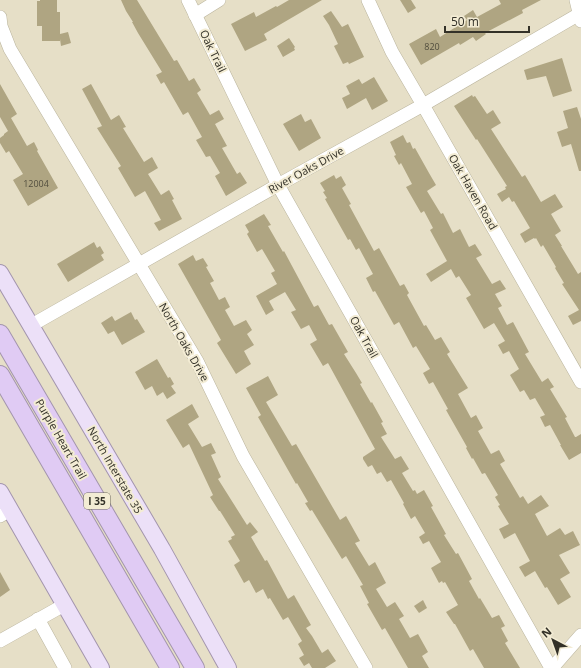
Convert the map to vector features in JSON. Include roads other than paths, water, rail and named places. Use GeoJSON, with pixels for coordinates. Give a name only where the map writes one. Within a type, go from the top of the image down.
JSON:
{"type":"FeatureCollection","features":[{"type":"Feature","properties":{"kind":"highway","name":"Purple Heart Trail"},"geometry":{"type":"LineString","coordinates":[[0,334],[195,668]]}},
{"type":"Feature","properties":{"kind":"highway","name":"Purple Heart Trail"},"geometry":{"type":"LineString","coordinates":[[0,375],[170,668]]}},
{"type":"Feature","properties":{"kind":"main road","name":"North Interstate 35"},"geometry":{"type":"LineString","coordinates":[[0,273],[162,549],[228,668]]}},
{"type":"Feature","properties":{"kind":"main road"},"geometry":{"type":"LineString","coordinates":[[0,492],[5,513],[64,605],[101,668]]}},
{"type":"Feature","properties":{"kind":"street","name":"Oak Trail"},"geometry":{"type":"LineString","coordinates":[[188,0],[278,185],[552,668]]}},
{"type":"Feature","properties":{"kind":"street"},"geometry":{"type":"LineString","coordinates":[[195,15],[219,0]]}},
{"type":"Feature","properties":{"kind":"street","name":"Oak Haven Road"},"geometry":{"type":"LineString","coordinates":[[368,0],[392,52],[581,382]]}},
{"type":"Feature","properties":{"kind":"street"},"geometry":{"type":"LineString","coordinates":[[576,0],[580,16]]}},
{"type":"Feature","properties":{"kind":"street","name":"River Oaks Drive"},"geometry":{"type":"LineString","coordinates":[[30,326],[580,16]]}},
{"type":"Feature","properties":{"kind":"street","name":"North Oaks Drive"},"geometry":{"type":"LineString","coordinates":[[0,17],[1,26],[10,49],[197,362],[243,456],[366,668]]}},
{"type":"Feature","properties":{"kind":"street"},"geometry":{"type":"LineString","coordinates":[[0,641],[64,605]]}},
{"type":"Feature","properties":{"kind":"street"},"geometry":{"type":"LineString","coordinates":[[38,619],[65,668]]}},
{"type":"Feature","properties":{"kind":"street"},"geometry":{"type":"LineString","coordinates":[[552,668],[581,635]]}}]}
